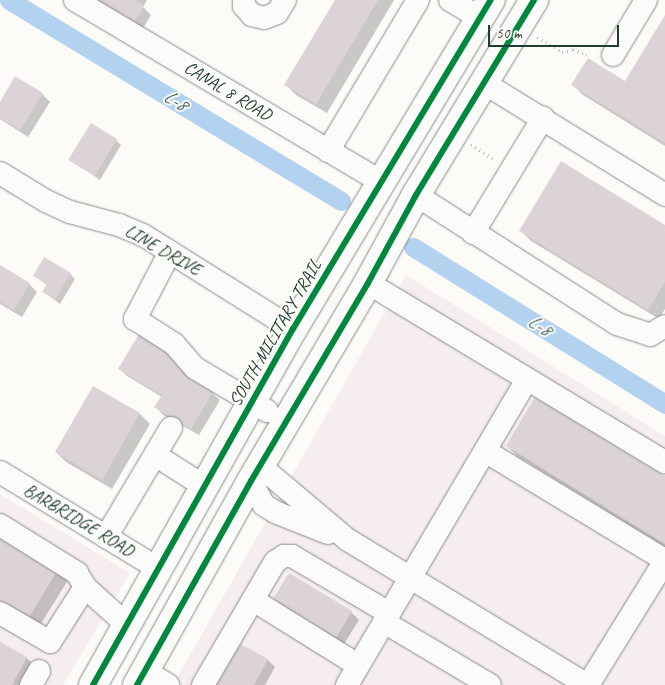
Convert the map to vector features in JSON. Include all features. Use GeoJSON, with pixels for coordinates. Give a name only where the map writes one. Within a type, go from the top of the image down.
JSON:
{"type":"FeatureCollection","features":[{"type":"Feature","properties":{"kind":"main road"},"geometry":{"type":"LineString","coordinates":[[141,678],[256,474],[368,283],[416,195],[534,0]]}},
{"type":"Feature","properties":{"kind":"main road","name":"SOUTH MILITARY TRAIL"},"geometry":{"type":"LineString","coordinates":[[93,685],[204,486],[260,406],[293,329],[329,267],[486,9]]}},
{"type":"Feature","properties":{"kind":"main road"},"geometry":{"type":"LineString","coordinates":[[256,474],[243,462],[260,406],[328,299],[329,267]]}},
{"type":"Feature","properties":{"kind":"main road"},"geometry":{"type":"LineString","coordinates":[[120,685],[210,522],[214,502],[204,486]]}},
{"type":"Feature","properties":{"kind":"street","name":"CANAL 8 ROAD"},"geometry":{"type":"LineString","coordinates":[[75,0],[380,181]]}},
{"type":"Feature","properties":{"kind":"street"},"geometry":{"type":"LineString","coordinates":[[244,0],[244,6],[252,15],[264,18],[277,13],[285,0]]}},
{"type":"Feature","properties":{"kind":"street"},"geometry":{"type":"LineString","coordinates":[[328,150],[418,0]]}},
{"type":"Feature","properties":{"kind":"street"},"geometry":{"type":"LineString","coordinates":[[450,0],[486,9]]}},
{"type":"Feature","properties":{"kind":"street"},"geometry":{"type":"LineString","coordinates":[[613,55],[646,0]]}},
{"type":"Feature","properties":{"kind":"street"},"geometry":{"type":"LineString","coordinates":[[484,82],[665,195]]}},
{"type":"Feature","properties":{"kind":"street"},"geometry":{"type":"LineString","coordinates":[[473,233],[544,118]]}},
{"type":"Feature","properties":{"kind":"street","name":"LINE DRIVE"},"geometry":{"type":"LineString","coordinates":[[0,173],[62,208],[119,225],[143,235],[293,329]]}},
{"type":"Feature","properties":{"kind":"street"},"geometry":{"type":"LineString","coordinates":[[416,195],[616,324],[650,335],[665,326]]}},
{"type":"Feature","properties":{"kind":"street"},"geometry":{"type":"LineString","coordinates":[[170,252],[135,319],[174,344],[195,368],[260,406]]}},
{"type":"Feature","properties":{"kind":"street"},"geometry":{"type":"LineString","coordinates":[[368,283],[665,462]]}},
{"type":"Feature","properties":{"kind":"street"},"geometry":{"type":"LineString","coordinates":[[347,685],[527,380]]}},
{"type":"Feature","properties":{"kind":"street"},"geometry":{"type":"LineString","coordinates":[[106,537],[171,428]]}},
{"type":"Feature","properties":{"kind":"street"},"geometry":{"type":"LineString","coordinates":[[256,474],[264,505],[275,512],[348,540],[588,685],[665,561],[485,451]]}},
{"type":"Feature","properties":{"kind":"street"},"geometry":{"type":"LineString","coordinates":[[155,455],[204,486]]}},
{"type":"Feature","properties":{"kind":"street","name":"BARBRIDGE ROAD"},"geometry":{"type":"LineString","coordinates":[[0,472],[157,568]]}},
{"type":"Feature","properties":{"kind":"street"},"geometry":{"type":"LineString","coordinates":[[0,524],[77,573],[85,587],[126,624]]}},
{"type":"Feature","properties":{"kind":"street"},"geometry":{"type":"LineString","coordinates":[[203,685],[275,562],[284,556],[292,556],[490,685]]}},
{"type":"Feature","properties":{"kind":"street"},"geometry":{"type":"LineString","coordinates":[[0,613],[50,642],[85,587]]}},
{"type":"Feature","properties":{"kind":"street"},"geometry":{"type":"LineString","coordinates":[[253,600],[358,665]]}},
{"type":"Feature","properties":{"kind":"street"},"geometry":{"type":"LineString","coordinates":[[141,678],[168,685]]}},
{"type":"Feature","properties":{"kind":"path"},"geometry":{"type":"LineString","coordinates":[[536,36],[562,52],[572,49],[586,55],[590,52]]}},
{"type":"Feature","properties":{"kind":"path"},"geometry":{"type":"LineString","coordinates":[[470,144],[498,162]]}},
{"type":"Feature","properties":{"kind":"shaded area"},"geometry":{"type":"Polygon","coordinates":[[[406,275],[665,436],[665,685],[173,685],[406,275]]]}},
{"type":"Feature","properties":{"kind":"shaded area"},"geometry":{"type":"Polygon","coordinates":[[[0,494],[130,573],[63,685],[0,685],[0,494]]]}},
{"type":"Feature","properties":{"kind":"building"},"geometry":{"type":"Polygon","coordinates":[[[96,0],[135,0],[144,6],[134,23],[96,0]]]}},
{"type":"Feature","properties":{"kind":"building"},"geometry":{"type":"Polygon","coordinates":[[[335,0],[378,0],[316,104],[284,85],[335,0]]]}},
{"type":"Feature","properties":{"kind":"building"},"geometry":{"type":"Polygon","coordinates":[[[665,15],[665,143],[571,85],[588,58],[625,81],[665,15]]]}},
{"type":"Feature","properties":{"kind":"building"},"geometry":{"type":"Polygon","coordinates":[[[15,76],[43,93],[20,130],[0,118],[0,102],[15,76]]]}},
{"type":"Feature","properties":{"kind":"building"},"geometry":{"type":"Polygon","coordinates":[[[91,123],[117,139],[95,176],[68,160],[91,123]]]}},
{"type":"Feature","properties":{"kind":"building"},"geometry":{"type":"Polygon","coordinates":[[[561,161],[665,225],[665,282],[648,310],[519,231],[561,161]]]}},
{"type":"Feature","properties":{"kind":"building"},"geometry":{"type":"Polygon","coordinates":[[[44,257],[71,273],[55,300],[42,292],[47,284],[33,276],[44,257]]]}},
{"type":"Feature","properties":{"kind":"building"},"geometry":{"type":"Polygon","coordinates":[[[0,265],[30,283],[14,310],[0,302],[0,265]]]}},
{"type":"Feature","properties":{"kind":"building"},"geometry":{"type":"Polygon","coordinates":[[[139,334],[188,363],[182,374],[213,392],[191,429],[154,407],[162,395],[118,369],[139,334]]]}},
{"type":"Feature","properties":{"kind":"building"},"geometry":{"type":"Polygon","coordinates":[[[93,386],[140,413],[102,480],[55,452],[93,386]]]}},
{"type":"Feature","properties":{"kind":"building"},"geometry":{"type":"Polygon","coordinates":[[[535,397],[665,476],[665,544],[506,446],[535,397]]]}},
{"type":"Feature","properties":{"kind":"building"},"geometry":{"type":"Polygon","coordinates":[[[0,529],[60,566],[27,621],[0,605],[0,529]]]}},
{"type":"Feature","properties":{"kind":"building"},"geometry":{"type":"Polygon","coordinates":[[[289,573],[352,611],[336,638],[273,599],[289,573]]]}},
{"type":"Feature","properties":{"kind":"building"},"geometry":{"type":"Polygon","coordinates":[[[0,642],[27,657],[12,685],[0,685],[0,642]]]}},
{"type":"Feature","properties":{"kind":"building"},"geometry":{"type":"Polygon","coordinates":[[[239,643],[268,659],[254,685],[216,685],[239,643]]]}},
{"type":"Feature","properties":{"kind":"waterway","name":"L-8"},"geometry":{"type":"LineString","coordinates":[[9,0],[341,201]]}},
{"type":"Feature","properties":{"kind":"waterway","name":"L-8"},"geometry":{"type":"LineString","coordinates":[[413,247],[665,404]]}},
{"type":"Feature","properties":{"kind":"cycle path"},"geometry":{"type":"LineString","coordinates":[[93,685],[293,329],[491,0]]}},
{"type":"Feature","properties":{"kind":"cycle path"},"geometry":{"type":"LineString","coordinates":[[137,685],[251,481],[368,283],[416,195],[534,0]]}}]}
